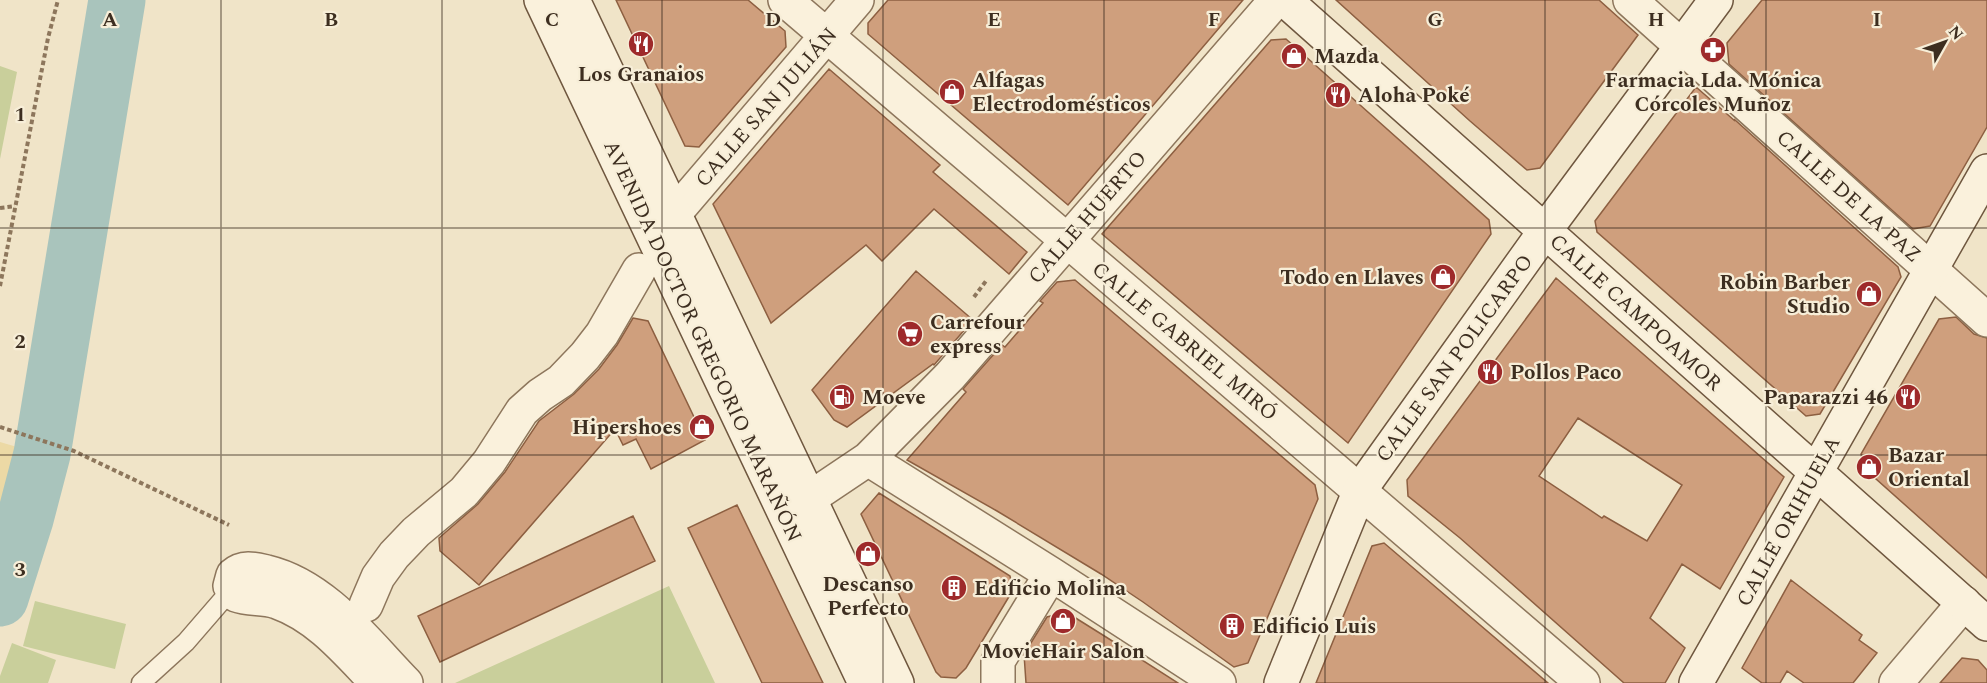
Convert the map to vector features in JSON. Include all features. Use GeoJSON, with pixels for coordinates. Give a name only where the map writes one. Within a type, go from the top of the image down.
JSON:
{"type":"FeatureCollection","features":[{"type":"Feature","properties":{"kind":"street","name":"AVENIDA DOCTOR GREGORIO MARAÑÓN"},"geometry":{"type":"LineString","coordinates":[[541,0],[865,683]]}},
{"type":"Feature","properties":{"kind":"street","name":"AVENIDA DOCTOR GREGORIO MARAÑÓN"},"geometry":{"type":"LineString","coordinates":[[573,0],[897,683]]}},
{"type":"Feature","properties":{"kind":"street","name":"CALLE GABRIEL MIRÓ"},"geometry":{"type":"LineString","coordinates":[[785,0],[1583,683]]}},
{"type":"Feature","properties":{"kind":"street","name":"CALLE SAN JULIÁN"},"geometry":{"type":"LineString","coordinates":[[675,213],[857,0]]}},
{"type":"Feature","properties":{"kind":"street","name":"CALLE HUERTO"},"geometry":{"type":"LineString","coordinates":[[810,498],[868,459],[950,376],[1276,0]]}},
{"type":"Feature","properties":{"kind":"street","name":"CALLE CAMPOAMOR"},"geometry":{"type":"LineString","coordinates":[[1285,0],[1975,613]]}},
{"type":"Feature","properties":{"kind":"street","name":"CALLE DE LA PAZ"},"geometry":{"type":"LineString","coordinates":[[1630,0],[1987,320]]}},
{"type":"Feature","properties":{"kind":"street","name":"CALLE SAN POLICARPO"},"geometry":{"type":"LineString","coordinates":[[1281,683],[1360,490],[1545,231],[1716,0]]}},
{"type":"Feature","properties":{"kind":"street","name":"CALLE ORIHUELA"},"geometry":{"type":"LineString","coordinates":[[1696,683],[1987,171]]}},
{"type":"Feature","properties":{"kind":"street"},"geometry":{"type":"LineString","coordinates":[[366,605],[378,576],[394,555],[416,532],[464,492],[489,462],[522,411],[561,381],[585,356],[602,334],[639,270]]}},
{"type":"Feature","properties":{"kind":"street"},"geometry":{"type":"LineString","coordinates":[[868,459],[1219,683]]}},
{"type":"Feature","properties":{"kind":"street"},"geometry":{"type":"LineString","coordinates":[[377,683],[332,636],[315,622],[275,601],[242,597],[231,590],[232,576],[242,569],[250,568],[273,573],[305,588],[332,608],[406,683]]}},
{"type":"Feature","properties":{"kind":"street"},"geometry":{"type":"LineString","coordinates":[[998,683],[998,661],[1051,574]]}},
{"type":"Feature","properties":{"kind":"street"},"geometry":{"type":"LineString","coordinates":[[1896,683],[1975,613]]}},
{"type":"Feature","properties":{"kind":"lane"},"geometry":{"type":"LineString","coordinates":[[141,683],[186,642],[231,590]]}},
{"type":"Feature","properties":{"kind":"path"},"geometry":{"type":"LineString","coordinates":[[0,286],[48,38],[58,0]]}},
{"type":"Feature","properties":{"kind":"path"},"geometry":{"type":"LineString","coordinates":[[0,208],[15,206]]}},
{"type":"Feature","properties":{"kind":"path"},"geometry":{"type":"LineString","coordinates":[[0,427],[74,451],[229,525]]}},
{"type":"Feature","properties":{"kind":"green space"},"geometry":{"type":"Polygon","coordinates":[[[0,66],[17,72],[0,159],[0,66]]]}},
{"type":"Feature","properties":{"kind":"green space"},"geometry":{"type":"Polygon","coordinates":[[[669,586],[715,683],[455,683],[669,586]]]}},
{"type":"Feature","properties":{"kind":"green space"},"geometry":{"type":"Polygon","coordinates":[[[35,601],[126,624],[115,669],[23,646],[35,601]]]}},
{"type":"Feature","properties":{"kind":"green space"},"geometry":{"type":"Polygon","coordinates":[[[12,643],[56,660],[48,683],[0,683],[0,676],[12,643]]]}},
{"type":"Feature","properties":{"kind":"sand"},"geometry":{"type":"Polygon","coordinates":[[[0,442],[17,447],[0,520],[0,442]]]}},
{"type":"Feature","properties":{"kind":"building"},"geometry":{"type":"Polygon","coordinates":[[[616,0],[748,0],[785,31],[786,47],[699,147],[685,146],[616,0]]]}},
{"type":"Feature","properties":{"kind":"building"},"geometry":{"type":"Polygon","coordinates":[[[888,0],[1243,0],[1068,205],[868,34],[868,23],[888,0]]]}},
{"type":"Feature","properties":{"kind":"building"},"geometry":{"type":"Polygon","coordinates":[[[1336,0],[1599,0],[1638,35],[1540,168],[1527,170],[1336,0]]]}},
{"type":"Feature","properties":{"kind":"building"},"geometry":{"type":"Polygon","coordinates":[[[1762,0],[1987,0],[1987,127],[1930,226],[1913,229],[1729,64],[1727,43],[1762,0]]]}},
{"type":"Feature","properties":{"kind":"building"},"geometry":{"type":"Polygon","coordinates":[[[1286,39],[1489,220],[1491,234],[1348,443],[1102,234],[1271,40],[1286,39]]]}},
{"type":"Feature","properties":{"kind":"building"},"geometry":{"type":"Polygon","coordinates":[[[829,69],[940,165],[933,172],[1027,252],[1009,274],[934,209],[882,261],[866,245],[771,323],[713,204],[829,69]]]}},
{"type":"Feature","properties":{"kind":"building"},"geometry":{"type":"Polygon","coordinates":[[[1696,87],[1898,267],[1901,277],[1820,414],[1806,416],[1597,232],[1595,221],[1696,87]]]}},
{"type":"Feature","properties":{"kind":"building"},"geometry":{"type":"Polygon","coordinates":[[[916,271],[973,320],[934,365],[847,427],[834,420],[812,390],[916,271]]]}},
{"type":"Feature","properties":{"kind":"building"},"geometry":{"type":"Polygon","coordinates":[[[1556,278],[1784,477],[1720,589],[1682,564],[1650,618],[1685,648],[1665,683],[1624,683],[1460,538],[1408,496],[1407,480],[1556,278]],[[1578,418],[1539,476],[1602,518],[1604,516],[1647,541],[1682,485],[1578,418]]]}},
{"type":"Feature","properties":{"kind":"building"},"geometry":{"type":"Polygon","coordinates":[[[1075,280],[1315,485],[1318,499],[1248,663],[1234,667],[1101,574],[907,460],[966,392],[963,389],[1002,345],[1005,347],[1043,303],[1040,301],[1057,282],[1075,280]]]}},
{"type":"Feature","properties":{"kind":"building"},"geometry":{"type":"Polygon","coordinates":[[[1956,317],[1974,334],[1987,338],[1987,578],[1866,470],[1861,454],[1939,319],[1956,317]]]}},
{"type":"Feature","properties":{"kind":"building"},"geometry":{"type":"Polygon","coordinates":[[[633,318],[648,321],[705,440],[651,469],[636,439],[623,445],[615,429],[479,585],[440,551],[439,538],[478,504],[505,472],[539,421],[574,394],[599,369],[633,318]]]}},
{"type":"Feature","properties":{"kind":"building","name":"Edificio Molina"},"geometry":{"type":"Polygon","coordinates":[[[879,493],[1010,576],[1013,590],[966,668],[956,678],[941,677],[936,672],[861,514],[879,493]]]}},
{"type":"Feature","properties":{"kind":"building"},"geometry":{"type":"Polygon","coordinates":[[[737,505],[823,683],[762,683],[688,528],[737,505]]]}},
{"type":"Feature","properties":{"kind":"building"},"geometry":{"type":"Polygon","coordinates":[[[633,516],[655,561],[440,662],[418,616],[633,516]]]}},
{"type":"Feature","properties":{"kind":"building"},"geometry":{"type":"Polygon","coordinates":[[[1384,543],[1548,683],[1316,683],[1372,546],[1384,543]]]}},
{"type":"Feature","properties":{"kind":"building"},"geometry":{"type":"Polygon","coordinates":[[[1791,580],[1862,635],[1859,640],[1877,653],[1853,683],[1804,683],[1787,671],[1780,683],[1762,683],[1742,668],[1791,580]]]}},
{"type":"Feature","properties":{"kind":"building"},"geometry":{"type":"Polygon","coordinates":[[[1066,612],[1178,683],[1026,683],[1024,654],[1047,617],[1066,612]]]}},
{"type":"Feature","properties":{"kind":"building"},"geometry":{"type":"Polygon","coordinates":[[[1962,658],[1978,660],[1987,670],[1987,683],[1940,683],[1962,658]]]}},
{"type":"Feature","properties":{"kind":"waterway"},"geometry":{"type":"LineString","coordinates":[[0,598],[25,519],[42,454],[117,0]]}},
{"type":"Feature","properties":{"kind":"place","name":"Los Granaios"},"geometry":{"type":"Point","coordinates":[641,44]}},
{"type":"Feature","properties":{"kind":"place","name":"Farmacia Lda. Mónica Córcoles Muñoz"},"geometry":{"type":"Point","coordinates":[1713,50]}},
{"type":"Feature","properties":{"kind":"place","name":"Mazda"},"geometry":{"type":"Point","coordinates":[1294,56]}},
{"type":"Feature","properties":{"kind":"place","name":"Alfagas Electrodomésticos"},"geometry":{"type":"Point","coordinates":[952,92]}},
{"type":"Feature","properties":{"kind":"place","name":"Aloha Poké"},"geometry":{"type":"Point","coordinates":[1338,95]}},
{"type":"Feature","properties":{"kind":"place","name":"Todo en Llaves"},"geometry":{"type":"Point","coordinates":[1443,277]}},
{"type":"Feature","properties":{"kind":"place","name":"Robin Barber Studio"},"geometry":{"type":"Point","coordinates":[1869,294]}},
{"type":"Feature","properties":{"kind":"place","name":"Carrefour express"},"geometry":{"type":"Point","coordinates":[910,334]}},
{"type":"Feature","properties":{"kind":"place","name":"Pollos Paco"},"geometry":{"type":"Point","coordinates":[1490,372]}},
{"type":"Feature","properties":{"kind":"place","name":"Moeve"},"geometry":{"type":"Point","coordinates":[842,397]}},
{"type":"Feature","properties":{"kind":"place","name":"Paparazzi 46"},"geometry":{"type":"Point","coordinates":[1908,397]}},
{"type":"Feature","properties":{"kind":"place","name":"Hipershoes"},"geometry":{"type":"Point","coordinates":[702,427]}},
{"type":"Feature","properties":{"kind":"place","name":"Bazar Oriental"},"geometry":{"type":"Point","coordinates":[1869,467]}},
{"type":"Feature","properties":{"kind":"place","name":"Descanso Perfecto"},"geometry":{"type":"Point","coordinates":[868,554]}},
{"type":"Feature","properties":{"kind":"place","name":"Edificio Molina"},"geometry":{"type":"Point","coordinates":[954,588]}},
{"type":"Feature","properties":{"kind":"place","name":"MovieHair Salon"},"geometry":{"type":"Point","coordinates":[1063,621]}},
{"type":"Feature","properties":{"kind":"place","name":"Edificio Luis"},"geometry":{"type":"Point","coordinates":[1232,626]}}]}
